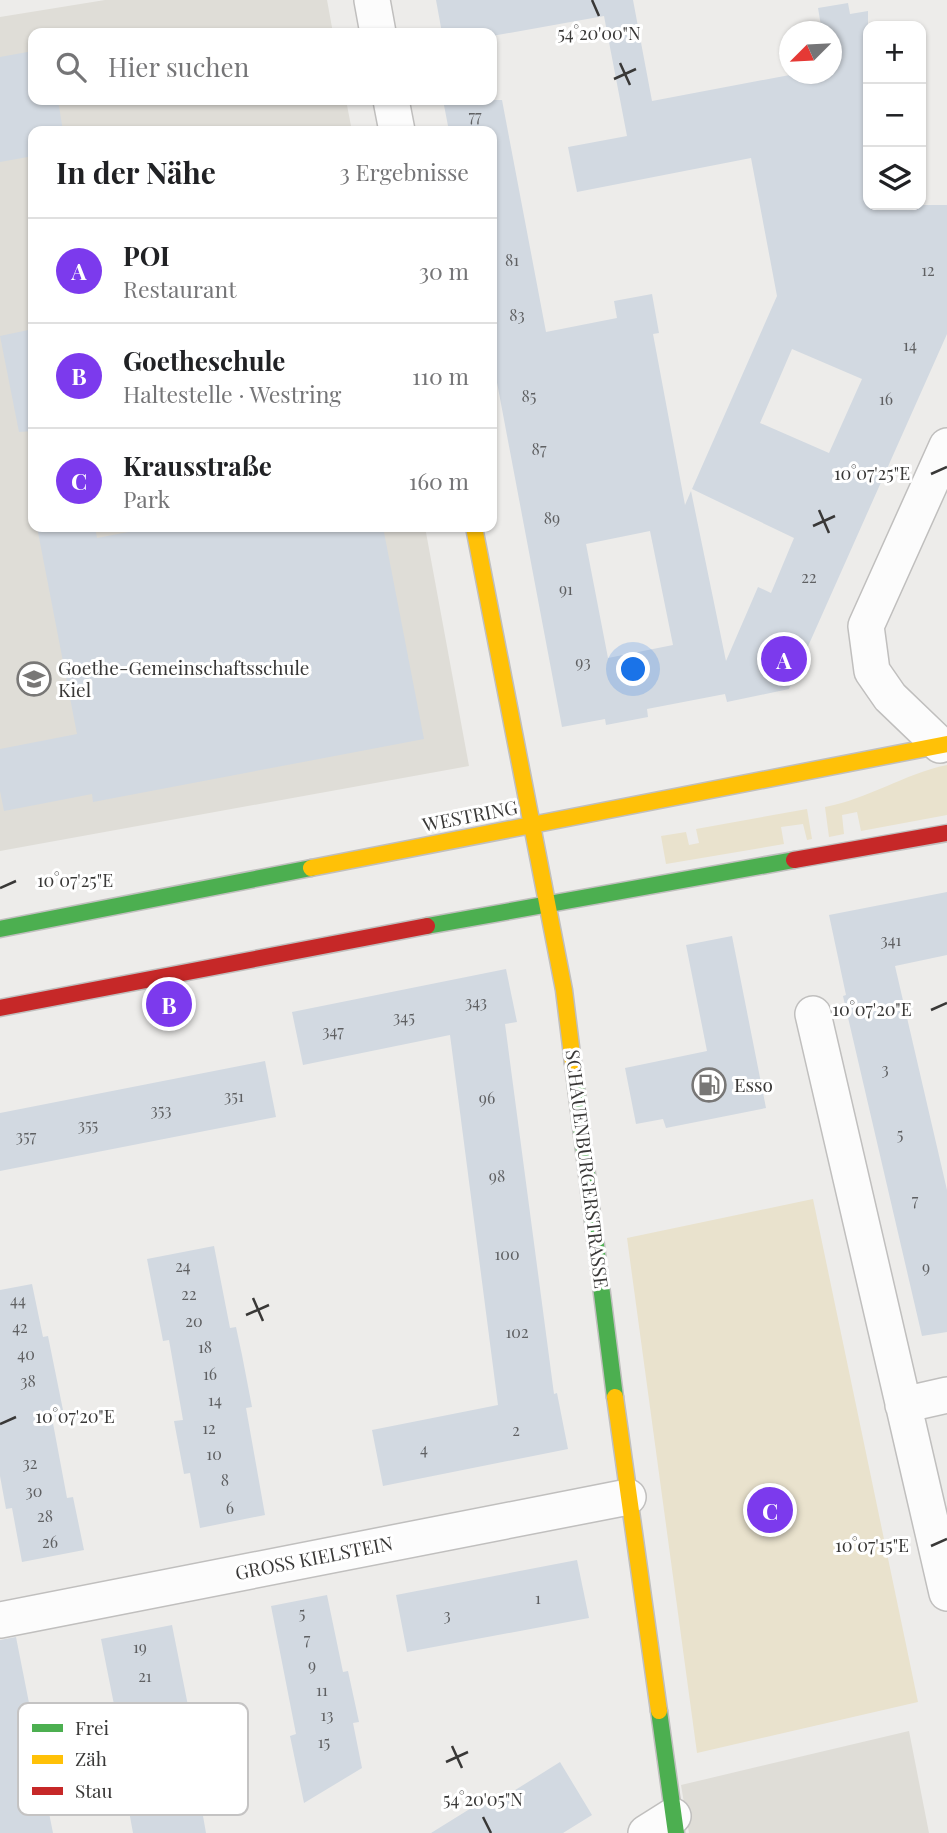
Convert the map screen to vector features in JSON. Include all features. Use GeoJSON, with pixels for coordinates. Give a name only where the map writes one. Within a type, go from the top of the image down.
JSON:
{"type":"FeatureCollection","features":[{"type":"Feature","properties":{"kind":"main road","name":"SCHAUENBURGERSTRASSE"},"geometry":{"type":"LineString","coordinates":[[475,532],[548,903],[574,1060],[628,1497],[665,1827]]}},
{"type":"Feature","properties":{"kind":"main road","name":"WESTRING"},"geometry":{"type":"LineString","coordinates":[[0,929],[944,745]]}},
{"type":"Feature","properties":{"kind":"main road"},"geometry":{"type":"LineString","coordinates":[[0,1008],[548,903],[947,833]]}},
{"type":"Feature","properties":{"kind":"street"},"geometry":{"type":"LineString","coordinates":[[372,0],[378,28]]}},
{"type":"Feature","properties":{"kind":"street"},"geometry":{"type":"LineString","coordinates":[[392,105],[396,126]]}},
{"type":"Feature","properties":{"kind":"street"},"geometry":{"type":"LineString","coordinates":[[944,745],[890,697],[872,671],[866,626],[947,446]]}},
{"type":"Feature","properties":{"kind":"street"},"geometry":{"type":"LineString","coordinates":[[813,1014],[947,1593]]}},
{"type":"Feature","properties":{"kind":"street"},"geometry":{"type":"LineString","coordinates":[[903,1405],[947,1395]]}},
{"type":"Feature","properties":{"kind":"street","name":"GROSS KIELSTEIN"},"geometry":{"type":"LineString","coordinates":[[0,1620],[628,1497]]}},
{"type":"Feature","properties":{"kind":"shaded area"},"geometry":{"type":"Polygon","coordinates":[[[105,0],[327,0],[332,28],[28,28],[28,105],[347,105],[351,126],[28,126],[28,532],[426,532],[469,766],[0,851],[0,17],[105,0]]]}},
{"type":"Feature","properties":{"kind":"shaded area"},"geometry":{"type":"Polygon","coordinates":[[[947,765],[947,815],[861,831],[857,812],[842,815],[844,834],[829,837],[825,807],[947,765]]]}},
{"type":"Feature","properties":{"kind":"shaded area"},"geometry":{"type":"Polygon","coordinates":[[[807,809],[812,839],[807,840],[803,824],[781,827],[784,844],[666,864],[661,836],[686,832],[689,845],[699,843],[696,829],[807,809]]]}},
{"type":"Feature","properties":{"kind":"shaded area"},"geometry":{"type":"Polygon","coordinates":[[[813,1199],[918,1702],[697,1753],[627,1238],[813,1199]]]}},
{"type":"Feature","properties":{"kind":"shaded area"},"geometry":{"type":"Polygon","coordinates":[[[909,1731],[929,1833],[689,1833],[681,1785],[909,1731]]]}},
{"type":"Feature","properties":{"kind":"building"},"geometry":{"type":"Polygon","coordinates":[[[436,0],[633,0],[652,101],[779,77],[779,84],[842,84],[842,21],[820,21],[818,8],[848,3],[850,14],[868,11],[868,21],[863,21],[863,210],[926,210],[926,205],[947,205],[947,334],[789,689],[727,702],[725,694],[647,709],[648,717],[606,725],[605,719],[562,727],[497,382],[497,126],[448,126],[444,105],[497,105],[497,100],[502,100],[546,332],[617,318],[614,301],[652,294],[659,333],[653,334],[685,505],[691,491],[726,661],[758,587],[771,593],[794,538],[692,489],[777,296],[751,158],[577,192],[568,147],[627,136],[604,16],[497,35],[497,28],[441,28],[436,0]],[[792,349],[760,423],[829,453],[862,379],[792,349]],[[650,531],[586,544],[608,658],[673,645],[650,531]]]}},
{"type":"Feature","properties":{"kind":"building"},"geometry":{"type":"Polygon","coordinates":[[[28,52],[28,105],[59,105],[62,126],[28,126],[28,157],[0,162],[0,57],[28,52]]]}},
{"type":"Feature","properties":{"kind":"building"},"geometry":{"type":"Polygon","coordinates":[[[28,330],[28,431],[19,432],[0,336],[28,330]]]}},
{"type":"Feature","properties":{"kind":"building"},"geometry":{"type":"Polygon","coordinates":[[[38,532],[96,532],[97,538],[128,532],[384,532],[424,739],[93,802],[92,794],[4,811],[0,791],[0,749],[77,734],[38,532]]]}},
{"type":"Feature","properties":{"kind":"building"},"geometry":{"type":"Polygon","coordinates":[[[947,892],[947,955],[895,966],[947,1190],[947,1332],[922,1336],[843,996],[846,995],[829,915],[947,892]]]}},
{"type":"Feature","properties":{"kind":"building"},"geometry":{"type":"Polygon","coordinates":[[[732,936],[766,1108],[666,1128],[663,1119],[636,1124],[625,1068],[707,1051],[686,945],[732,936]]]}},
{"type":"Feature","properties":{"kind":"building"},"geometry":{"type":"Polygon","coordinates":[[[506,969],[517,1022],[505,1024],[554,1394],[557,1393],[568,1449],[383,1486],[372,1430],[498,1405],[450,1035],[303,1065],[292,1012],[506,969]]]}},
{"type":"Feature","properties":{"kind":"building"},"geometry":{"type":"Polygon","coordinates":[[[265,1061],[276,1117],[0,1171],[0,1113],[265,1061]]]}},
{"type":"Feature","properties":{"kind":"building"},"geometry":{"type":"Polygon","coordinates":[[[214,1246],[230,1328],[236,1327],[252,1407],[246,1408],[265,1515],[200,1528],[190,1473],[184,1474],[174,1421],[183,1420],[169,1340],[163,1341],[147,1259],[214,1246]]]}},
{"type":"Feature","properties":{"kind":"building"},"geometry":{"type":"Polygon","coordinates":[[[32,1284],[43,1337],[48,1336],[64,1415],[52,1418],[67,1498],[73,1497],[84,1550],[22,1562],[12,1508],[6,1509],[0,1476],[0,1290],[32,1284]]]}},
{"type":"Feature","properties":{"kind":"building"},"geometry":{"type":"Polygon","coordinates":[[[577,1560],[589,1618],[407,1652],[396,1595],[577,1560]]]}},
{"type":"Feature","properties":{"kind":"building"},"geometry":{"type":"Polygon","coordinates":[[[327,1595],[343,1672],[348,1671],[359,1722],[353,1723],[362,1768],[304,1803],[290,1736],[296,1734],[271,1606],[327,1595]]]}},
{"type":"Feature","properties":{"kind":"building"},"geometry":{"type":"Polygon","coordinates":[[[172,1625],[187,1703],[114,1703],[101,1639],[172,1625]]]}},
{"type":"Feature","properties":{"kind":"building"},"geometry":{"type":"Polygon","coordinates":[[[16,1637],[29,1703],[18,1703],[18,1815],[49,1815],[53,1833],[0,1833],[0,1640],[16,1637]]]}},
{"type":"Feature","properties":{"kind":"building"},"geometry":{"type":"Polygon","coordinates":[[[560,1762],[592,1815],[563,1833],[431,1833],[489,1797],[493,1804],[560,1762]]]}},
{"type":"Feature","properties":{"kind":"building"},"geometry":{"type":"Polygon","coordinates":[[[130,1815],[203,1815],[206,1833],[133,1833],[130,1815]]]}},
{"type":"Feature","properties":{"kind":"traffic: fast"},"geometry":{"type":"LineString","coordinates":[[427,926],[794,860]]}},
{"type":"Feature","properties":{"kind":"traffic: fast"},"geometry":{"type":"LineString","coordinates":[[0,929],[311,868]]}},
{"type":"Feature","properties":{"kind":"traffic: fast"},"geometry":{"type":"LineString","coordinates":[[573,1063],[615,1397]]}},
{"type":"Feature","properties":{"kind":"traffic: fast"},"geometry":{"type":"LineString","coordinates":[[659,1711],[676,1833]]}},
{"type":"Feature","properties":{"kind":"traffic: slow"},"geometry":{"type":"LineString","coordinates":[[475,532],[564,990],[573,1063]]}},
{"type":"Feature","properties":{"kind":"traffic: slow"},"geometry":{"type":"LineString","coordinates":[[311,868],[947,744]]}},
{"type":"Feature","properties":{"kind":"traffic: slow"},"geometry":{"type":"LineString","coordinates":[[615,1397],[659,1711]]}},
{"type":"Feature","properties":{"kind":"traffic: jam"},"geometry":{"type":"LineString","coordinates":[[794,860],[947,833]]}},
{"type":"Feature","properties":{"kind":"traffic: jam"},"geometry":{"type":"LineString","coordinates":[[0,1008],[427,926]]}},
{"type":"Feature","properties":{"kind":"place","name":"POI"},"geometry":{"type":"Point","coordinates":[784,659]}},
{"type":"Feature","properties":{"kind":"place","name":"Goethe-Gemeinschaftsschule Kiel"},"geometry":{"type":"Point","coordinates":[34,679]}},
{"type":"Feature","properties":{"kind":"place","name":"Goetheschule"},"geometry":{"type":"Point","coordinates":[169,1004]}},
{"type":"Feature","properties":{"kind":"place","name":"Esso"},"geometry":{"type":"Point","coordinates":[709,1085]}},
{"type":"Feature","properties":{"kind":"place","name":"Krausstraße"},"geometry":{"type":"Point","coordinates":[770,1510]}}]}
